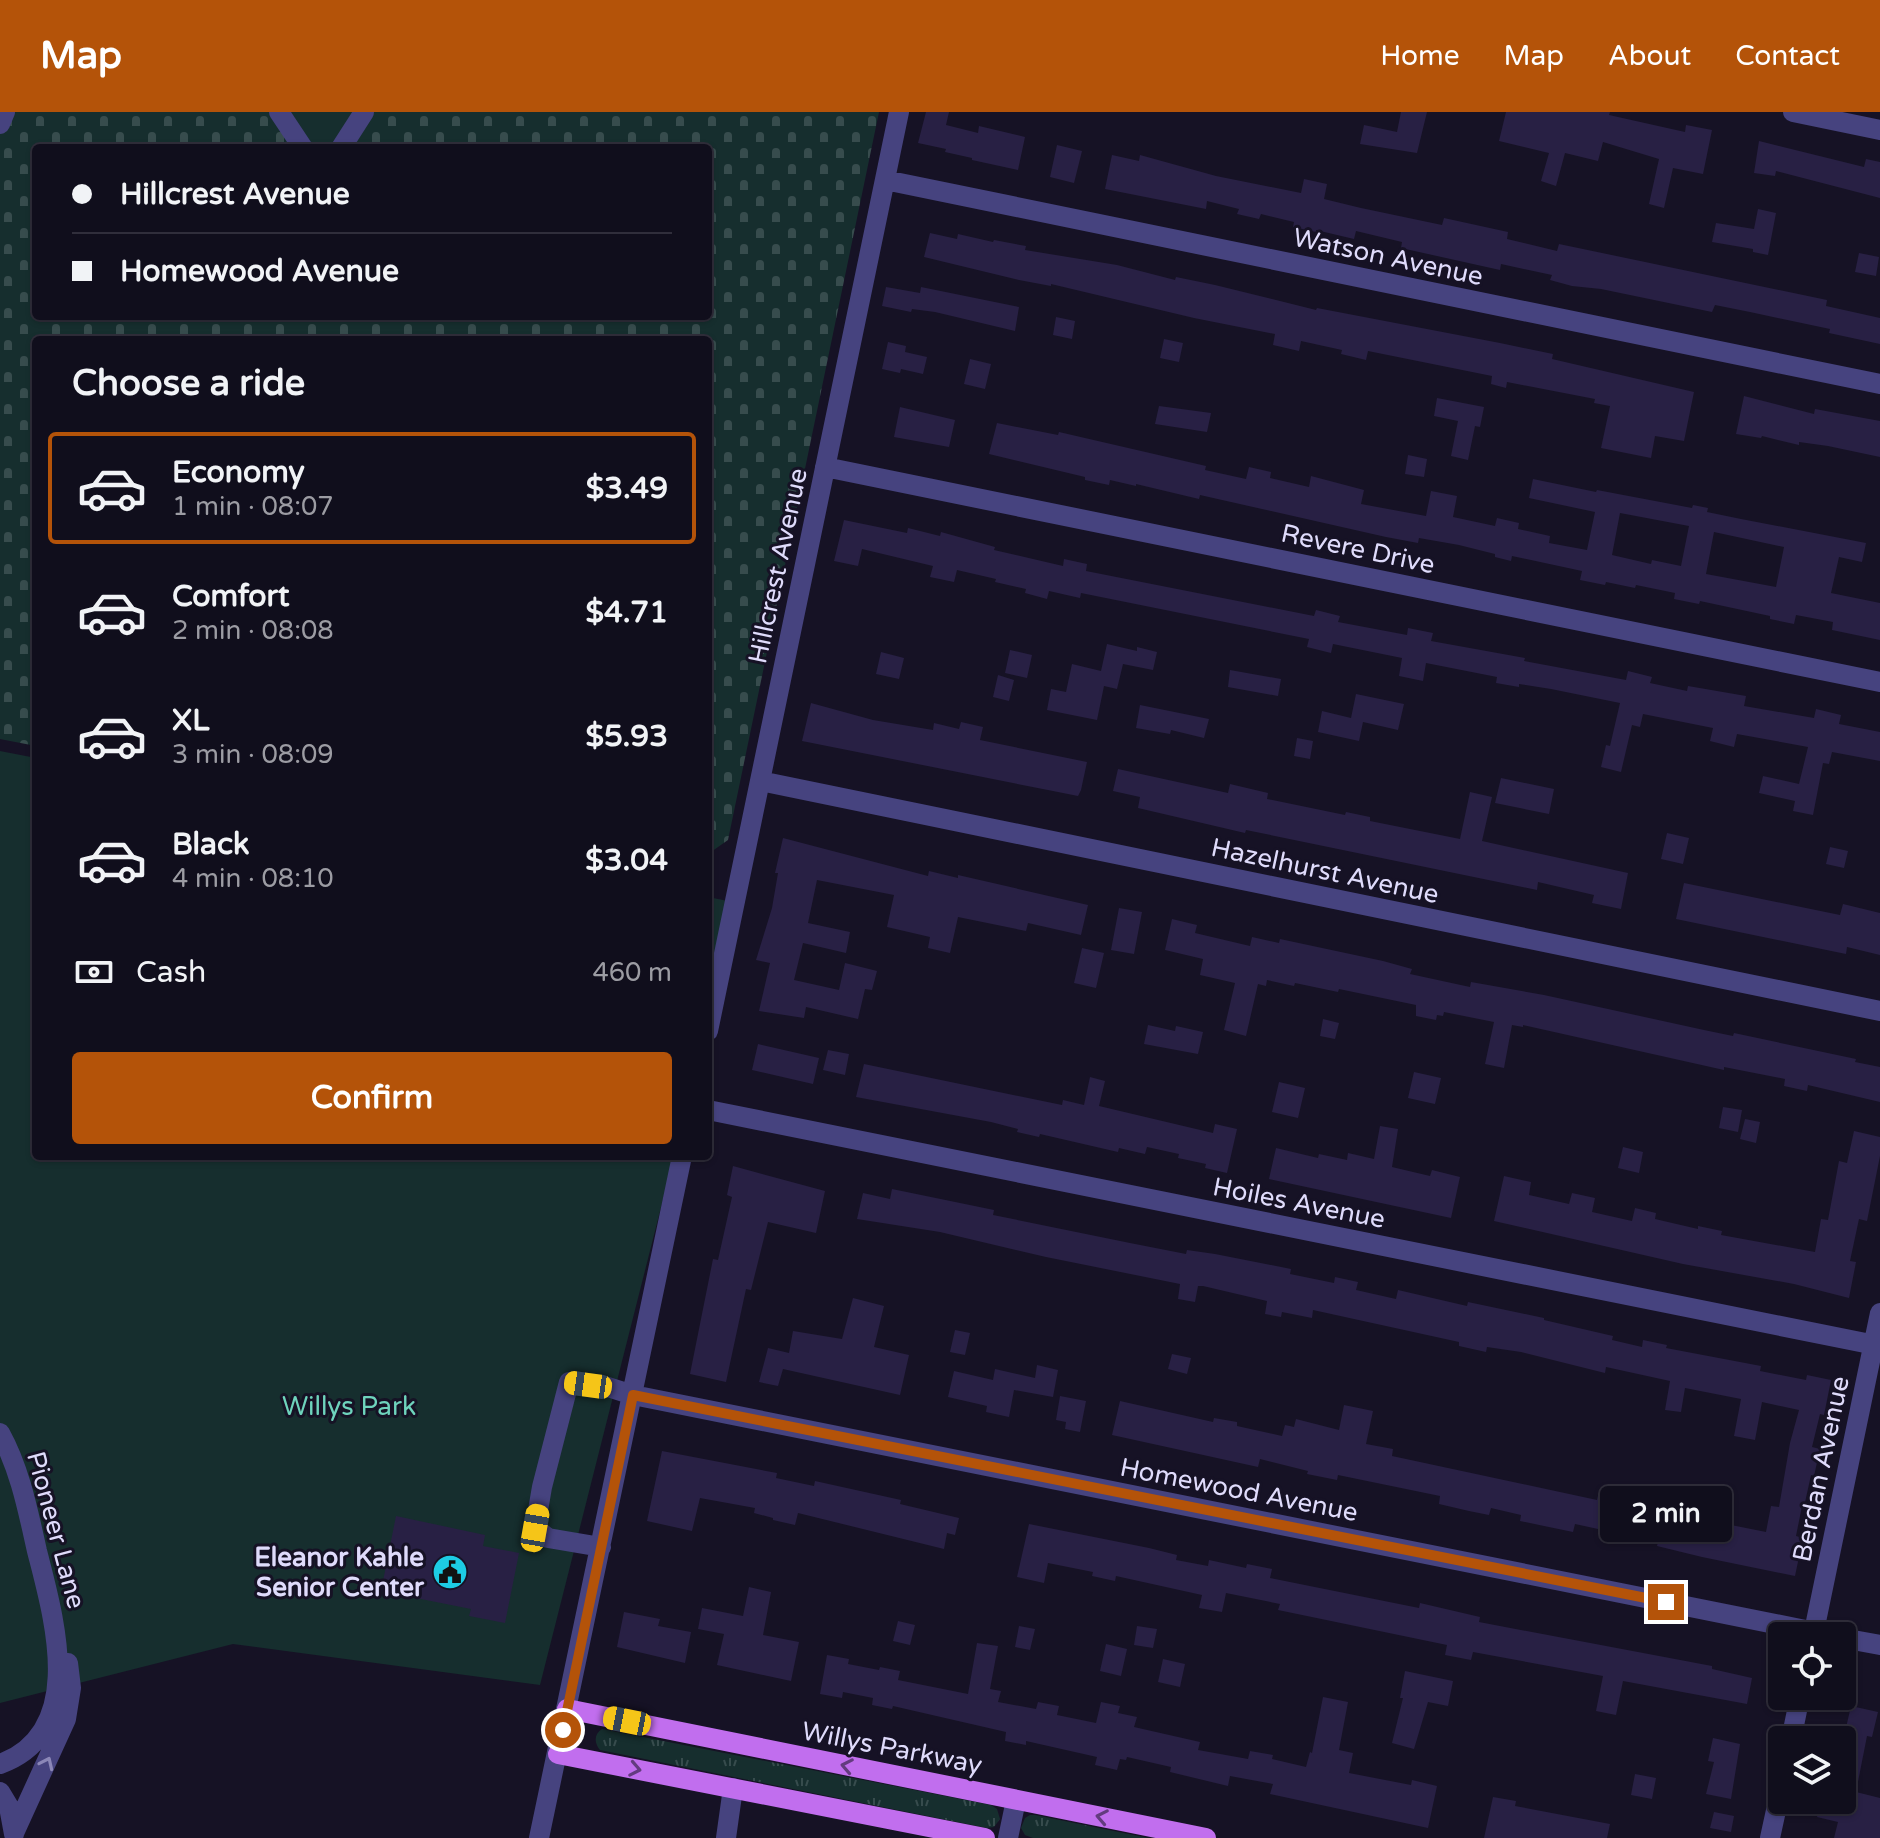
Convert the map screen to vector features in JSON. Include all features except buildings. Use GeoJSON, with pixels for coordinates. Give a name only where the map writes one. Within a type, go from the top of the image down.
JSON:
{"type":"FeatureCollection","features":[{"type":"Feature","properties":{"kind":"main road","name":"Willys Parkway"},"geometry":{"type":"LineString","coordinates":[[567,1709],[1206,1838]]}},
{"type":"Feature","properties":{"kind":"main road"},"geometry":{"type":"LineString","coordinates":[[558,1754],[985,1838]]}},
{"type":"Feature","properties":{"kind":"street"},"geometry":{"type":"LineString","coordinates":[[0,124],[5,112]]}},
{"type":"Feature","properties":{"kind":"street"},"geometry":{"type":"LineString","coordinates":[[279,112],[300,144]]}},
{"type":"Feature","properties":{"kind":"street"},"geometry":{"type":"LineString","coordinates":[[344,144],[364,112]]}},
{"type":"Feature","properties":{"kind":"street","name":"Hillcrest Avenue"},"geometry":{"type":"LineString","coordinates":[[712,1012],[899,112]]}},
{"type":"Feature","properties":{"kind":"street"},"geometry":{"type":"LineString","coordinates":[[1793,112],[1880,130]]}},
{"type":"Feature","properties":{"kind":"street","name":"Watson Avenue"},"geometry":{"type":"LineString","coordinates":[[885,180],[1880,384]]}},
{"type":"Feature","properties":{"kind":"street","name":"Revere Drive"},"geometry":{"type":"LineString","coordinates":[[825,467],[1880,682]]}},
{"type":"Feature","properties":{"kind":"street","name":"Hazelhurst Avenue"},"geometry":{"type":"LineString","coordinates":[[760,781],[1880,1011]]}},
{"type":"Feature","properties":{"kind":"street","name":"Hoiles Avenue"},"geometry":{"type":"LineString","coordinates":[[712,1111],[1877,1345]]}},
{"type":"Feature","properties":{"kind":"street"},"geometry":{"type":"LineString","coordinates":[[539,1838],[681,1160]]}},
{"type":"Feature","properties":{"kind":"street","name":"Berdan Avenue"},"geometry":{"type":"LineString","coordinates":[[1816,1622],[1877,1345],[1880,1313]]}},
{"type":"Feature","properties":{"kind":"street","name":"Homewood Avenue"},"geometry":{"type":"LineString","coordinates":[[601,1547],[548,1538],[535,1528],[542,1487],[569,1382],[608,1387],[633,1395],[1768,1625]]}},
{"type":"Feature","properties":{"kind":"street","name":"Pioneer Lane"},"geometry":{"type":"LineString","coordinates":[[0,1433],[16,1467],[58,1641],[68,1662],[71,1688],[66,1719],[14,1836]]}},
{"type":"Feature","properties":{"kind":"street","name":"Pioneer Lane"},"geometry":{"type":"LineString","coordinates":[[0,1764],[30,1749],[44,1730],[53,1709],[58,1675],[58,1641]]}},
{"type":"Feature","properties":{"kind":"street"},"geometry":{"type":"LineString","coordinates":[[1856,1641],[1880,1645]]}},
{"type":"Feature","properties":{"kind":"street"},"geometry":{"type":"LineString","coordinates":[[726,1838],[733,1788]]}},
{"type":"Feature","properties":{"kind":"street"},"geometry":{"type":"LineString","coordinates":[[0,1792],[9,1807],[14,1836]]}},
{"type":"Feature","properties":{"kind":"street"},"geometry":{"type":"LineString","coordinates":[[1008,1838],[1016,1800]]}},
{"type":"Feature","properties":{"kind":"street"},"geometry":{"type":"LineString","coordinates":[[1770,1838],[1775,1814]]}},
{"type":"Feature","properties":{"kind":"green space"},"geometry":{"type":"Polygon","coordinates":[[[0,112],[879,112],[728,840],[712,851],[712,336],[32,336],[32,745],[0,739],[0,112]]]}},
{"type":"Feature","properties":{"kind":"green space"},"geometry":{"type":"Polygon","coordinates":[[[287,112],[352,112],[334,144],[310,144],[287,112]]]}},
{"type":"Feature","properties":{"kind":"green space","name":"Willys Park"},"geometry":{"type":"Polygon","coordinates":[[[0,751],[32,757],[32,1160],[673,1160],[540,1685],[233,1644],[0,1703],[0,751]]]}},
{"type":"Feature","properties":{"kind":"green space"},"geometry":{"type":"Polygon","coordinates":[[[712,898],[738,903],[712,1006],[712,898]]]}},
{"type":"Feature","properties":{"kind":"green space"},"geometry":{"type":"Polygon","coordinates":[[[602,1729],[991,1805],[997,1809],[1000,1819],[994,1827],[987,1828],[600,1750],[596,1739],[602,1729]]]}},
{"type":"Feature","properties":{"kind":"green space"},"geometry":{"type":"Polygon","coordinates":[[[1030,1815],[1148,1838],[1033,1838],[1025,1835],[1021,1828],[1025,1818],[1030,1815]]]}},
{"type":"Feature","properties":{"kind":"place","name":"Eleanor Kahle Senior Center"},"geometry":{"type":"Point","coordinates":[450,1572]}},
{"type":"Feature","properties":{"kind":"route"},"geometry":{"type":"LineString","coordinates":[[563,1730],[633,1395],[1666,1602]]}}]}
